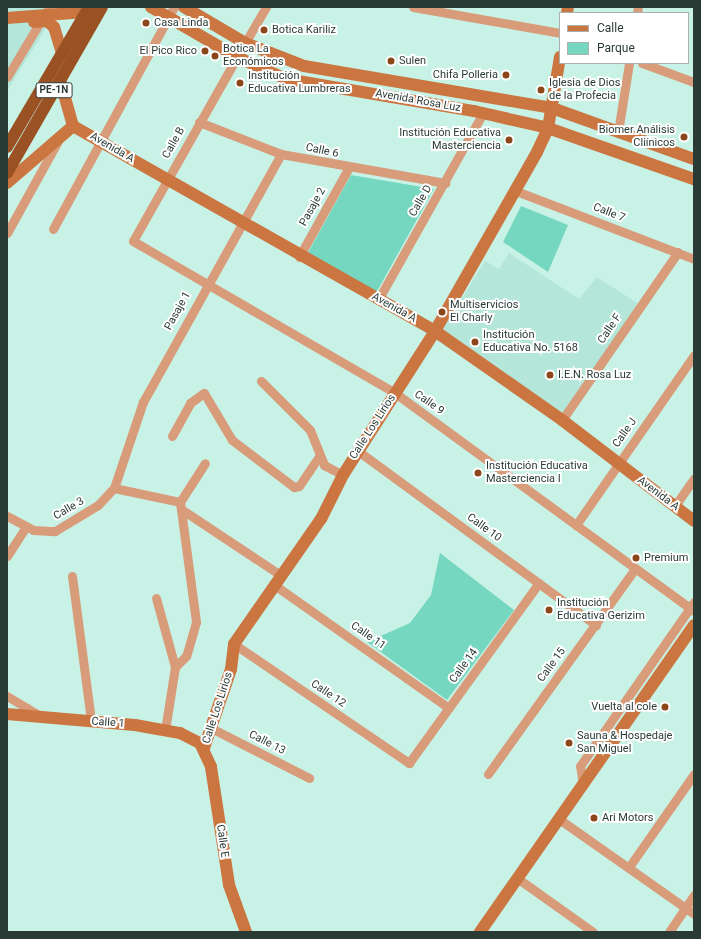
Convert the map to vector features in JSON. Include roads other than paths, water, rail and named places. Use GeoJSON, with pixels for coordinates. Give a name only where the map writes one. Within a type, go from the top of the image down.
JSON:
{"type":"FeatureCollection","features":[{"type":"Feature","properties":{"kind":"highway","name":"PE-1N"},"geometry":{"type":"LineString","coordinates":[[7,173],[102,7]]}},
{"type":"Feature","properties":{"kind":"highway","name":"PE-1N"},"geometry":{"type":"LineString","coordinates":[[7,147],[88,9]]}},
{"type":"Feature","properties":{"kind":"street","name":"Avenida Rosa Luz"},"geometry":{"type":"LineString","coordinates":[[151,7],[172,12],[237,57],[308,86],[483,113],[548,128],[694,179]]}},
{"type":"Feature","properties":{"kind":"street","name":"Avenida Rosa Luz"},"geometry":{"type":"LineString","coordinates":[[184,7],[245,43],[304,66],[552,108],[694,159]]}},
{"type":"Feature","properties":{"kind":"street"},"geometry":{"type":"LineString","coordinates":[[245,43],[266,7]]}},
{"type":"Feature","properties":{"kind":"street"},"geometry":{"type":"LineString","coordinates":[[413,7],[559,33]]}},
{"type":"Feature","properties":{"kind":"street"},"geometry":{"type":"LineString","coordinates":[[7,18],[88,9]]}},
{"type":"Feature","properties":{"kind":"street"},"geometry":{"type":"LineString","coordinates":[[53,229],[172,12]]}},
{"type":"Feature","properties":{"kind":"street"},"geometry":{"type":"LineString","coordinates":[[7,24],[44,14]]}},
{"type":"Feature","properties":{"kind":"street"},"geometry":{"type":"LineString","coordinates":[[44,14],[54,27],[62,53]]}},
{"type":"Feature","properties":{"kind":"street"},"geometry":{"type":"LineString","coordinates":[[7,76],[44,14]]}},
{"type":"Feature","properties":{"kind":"street","name":"Calle B"},"geometry":{"type":"LineString","coordinates":[[133,241],[166,180],[237,57]]}},
{"type":"Feature","properties":{"kind":"street","name":"Calle Los Lirios"},"geometry":{"type":"LineString","coordinates":[[204,748],[213,728],[231,669],[234,644],[276,579],[320,519],[343,475],[435,331],[516,191],[548,128],[559,63]]}},
{"type":"Feature","properties":{"kind":"street"},"geometry":{"type":"LineString","coordinates":[[618,132],[630,64]]}},
{"type":"Feature","properties":{"kind":"street"},"geometry":{"type":"LineString","coordinates":[[645,64],[694,82]]}},
{"type":"Feature","properties":{"kind":"street"},"geometry":{"type":"LineString","coordinates":[[7,183],[63,133],[73,126],[60,80]]}},
{"type":"Feature","properties":{"kind":"street","name":"Calle D"},"geometry":{"type":"LineString","coordinates":[[378,300],[483,113]]}},
{"type":"Feature","properties":{"kind":"street","name":"Calle 6"},"geometry":{"type":"LineString","coordinates":[[199,122],[281,154],[348,169],[445,183]]}},
{"type":"Feature","properties":{"kind":"street","name":"Avenida A"},"geometry":{"type":"LineString","coordinates":[[73,126],[299,257],[435,331],[562,420],[694,522]]}},
{"type":"Feature","properties":{"kind":"street"},"geometry":{"type":"LineString","coordinates":[[7,233],[63,133]]}},
{"type":"Feature","properties":{"kind":"street","name":"Pasaje 1"},"geometry":{"type":"LineString","coordinates":[[114,488],[143,402],[281,154]]}},
{"type":"Feature","properties":{"kind":"street","name":"Pasaje 2"},"geometry":{"type":"LineString","coordinates":[[299,257],[348,169]]}},
{"type":"Feature","properties":{"kind":"street","name":"Calle 7"},"geometry":{"type":"LineString","coordinates":[[516,191],[694,259]]}},
{"type":"Feature","properties":{"kind":"street","name":"Calle 9"},"geometry":{"type":"LineString","coordinates":[[133,241],[208,283],[395,393],[635,569],[693,607]]}},
{"type":"Feature","properties":{"kind":"street","name":"Calle F"},"geometry":{"type":"LineString","coordinates":[[562,420],[678,252]]}},
{"type":"Feature","properties":{"kind":"street","name":"Calle J"},"geometry":{"type":"LineString","coordinates":[[576,525],[694,356]]}},
{"type":"Feature","properties":{"kind":"street"},"geometry":{"type":"LineString","coordinates":[[261,380],[310,430],[319,456],[324,465],[343,475]]}},
{"type":"Feature","properties":{"kind":"street"},"geometry":{"type":"LineString","coordinates":[[172,436],[190,403],[204,393],[232,440],[294,487],[299,486],[319,456]]}},
{"type":"Feature","properties":{"kind":"street","name":"Calle 10"},"geometry":{"type":"LineString","coordinates":[[358,451],[596,625]]}},
{"type":"Feature","properties":{"kind":"street"},"geometry":{"type":"LineString","coordinates":[[175,666],[186,656],[196,622],[180,505],[204,463]]}},
{"type":"Feature","properties":{"kind":"street"},"geometry":{"type":"LineString","coordinates":[[674,506],[694,478]]}},
{"type":"Feature","properties":{"kind":"street"},"geometry":{"type":"LineString","coordinates":[[114,488],[180,505]]}},
{"type":"Feature","properties":{"kind":"street","name":"Calle 3"},"geometry":{"type":"LineString","coordinates":[[7,516],[26,527],[41,531],[64,527],[98,505],[114,488]]}},
{"type":"Feature","properties":{"kind":"street","name":"Calle 11"},"geometry":{"type":"LineString","coordinates":[[180,505],[276,579],[449,708]]}},
{"type":"Feature","properties":{"kind":"street"},"geometry":{"type":"LineString","coordinates":[[7,556],[26,527]]}},
{"type":"Feature","properties":{"kind":"street","name":"Calle 15"},"geometry":{"type":"LineString","coordinates":[[488,774],[635,569]]}},
{"type":"Feature","properties":{"kind":"street"},"geometry":{"type":"LineString","coordinates":[[72,576],[91,721]]}},
{"type":"Feature","properties":{"kind":"street","name":"Calle 14"},"geometry":{"type":"LineString","coordinates":[[409,763],[539,583]]}},
{"type":"Feature","properties":{"kind":"street"},"geometry":{"type":"LineString","coordinates":[[156,598],[175,666],[165,730]]}},
{"type":"Feature","properties":{"kind":"street"},"geometry":{"type":"LineString","coordinates":[[583,784],[580,766],[693,607]]}},
{"type":"Feature","properties":{"kind":"street"},"geometry":{"type":"LineString","coordinates":[[480,932],[694,625]]}},
{"type":"Feature","properties":{"kind":"street","name":"Calle 12"},"geometry":{"type":"LineString","coordinates":[[234,644],[409,763]]}},
{"type":"Feature","properties":{"kind":"street"},"geometry":{"type":"LineString","coordinates":[[7,696],[43,718]]}},
{"type":"Feature","properties":{"kind":"street","name":"Calle 1"},"geometry":{"type":"LineString","coordinates":[[7,714],[91,721],[165,730],[192,738],[204,748]]}},
{"type":"Feature","properties":{"kind":"street","name":"Calle 13"},"geometry":{"type":"LineString","coordinates":[[213,728],[309,778]]}},
{"type":"Feature","properties":{"kind":"street","name":"Calle E"},"geometry":{"type":"LineString","coordinates":[[204,748],[211,767],[228,885],[246,932]]}},
{"type":"Feature","properties":{"kind":"street"},"geometry":{"type":"LineString","coordinates":[[629,867],[694,774]]}},
{"type":"Feature","properties":{"kind":"street"},"geometry":{"type":"LineString","coordinates":[[559,819],[694,914]]}},
{"type":"Feature","properties":{"kind":"street"},"geometry":{"type":"LineString","coordinates":[[517,878],[593,932]]}},
{"type":"Feature","properties":{"kind":"street"},"geometry":{"type":"LineString","coordinates":[[669,932],[694,895]]}},
{"type":"Feature","properties":{"kind":"place","name":"Casa Linda"},"geometry":{"type":"Point","coordinates":[146,23]}},
{"type":"Feature","properties":{"kind":"place","name":"Botica Kariliz"},"geometry":{"type":"Point","coordinates":[264,30]}},
{"type":"Feature","properties":{"kind":"place","name":"El Pico Rico"},"geometry":{"type":"Point","coordinates":[205,51]}},
{"type":"Feature","properties":{"kind":"place","name":"Botica La Económicos"},"geometry":{"type":"Point","coordinates":[215,56]}},
{"type":"Feature","properties":{"kind":"place","name":"Sulen"},"geometry":{"type":"Point","coordinates":[391,61]}},
{"type":"Feature","properties":{"kind":"place","name":"Chifa Polleria"},"geometry":{"type":"Point","coordinates":[506,75]}},
{"type":"Feature","properties":{"kind":"place","name":"Institución Educativa Lumbreras"},"geometry":{"type":"Point","coordinates":[240,83]}},
{"type":"Feature","properties":{"kind":"place","name":"Iglesia de Dios de la Profecia"},"geometry":{"type":"Point","coordinates":[541,90]}},
{"type":"Feature","properties":{"kind":"place","name":"Biomer Análisis Cliínicos"},"geometry":{"type":"Point","coordinates":[684,137]}},
{"type":"Feature","properties":{"kind":"place","name":"Institución Educativa Masterciencia"},"geometry":{"type":"Point","coordinates":[509,140]}},
{"type":"Feature","properties":{"kind":"place","name":"Multiservicios El Charly"},"geometry":{"type":"Point","coordinates":[442,312]}},
{"type":"Feature","properties":{"kind":"place","name":"Institución Educativa No. 5168"},"geometry":{"type":"Point","coordinates":[475,342]}},
{"type":"Feature","properties":{"kind":"place","name":"I.E.N. Rosa Luz"},"geometry":{"type":"Point","coordinates":[550,375]}},
{"type":"Feature","properties":{"kind":"place","name":"Institución Educativa Masterciencia I"},"geometry":{"type":"Point","coordinates":[478,473]}},
{"type":"Feature","properties":{"kind":"place","name":"Premium"},"geometry":{"type":"Point","coordinates":[636,558]}},
{"type":"Feature","properties":{"kind":"place","name":"Institución Educativa Gerizim"},"geometry":{"type":"Point","coordinates":[549,610]}},
{"type":"Feature","properties":{"kind":"place","name":"Vuelta al cole"},"geometry":{"type":"Point","coordinates":[665,707]}},
{"type":"Feature","properties":{"kind":"place","name":"Sauna & Hospedaje San Miguel"},"geometry":{"type":"Point","coordinates":[569,743]}},
{"type":"Feature","properties":{"kind":"place","name":"Ari Motors"},"geometry":{"type":"Point","coordinates":[594,818]}}]}
